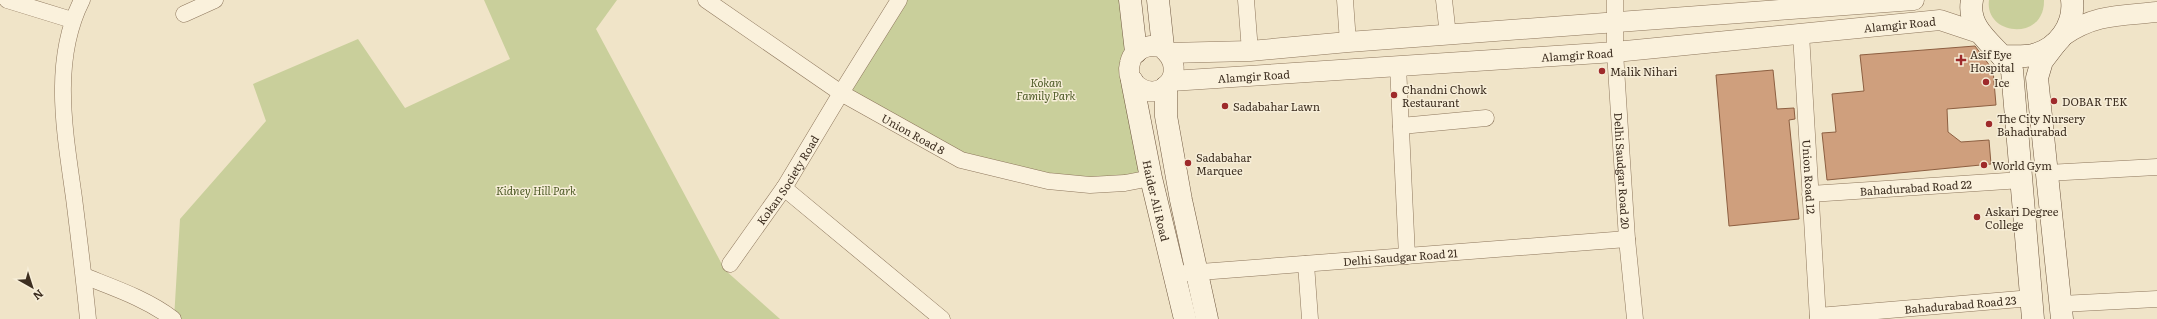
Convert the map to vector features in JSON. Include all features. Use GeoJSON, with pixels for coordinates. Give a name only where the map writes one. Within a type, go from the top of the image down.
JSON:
{"type":"FeatureCollection","features":[{"type":"Feature","properties":{"kind":"main road"},"geometry":{"type":"LineString","coordinates":[[1130,0],[1136,52]]}},
{"type":"Feature","properties":{"kind":"main road"},"geometry":{"type":"LineString","coordinates":[[1158,0],[1166,50]]}},
{"type":"Feature","properties":{"kind":"main road"},"geometry":{"type":"LineString","coordinates":[[1972,0],[1973,18],[1979,33],[2002,56],[2012,70],[2033,308]]}},
{"type":"Feature","properties":{"kind":"main road"},"geometry":{"type":"LineString","coordinates":[[2061,311],[2048,173],[2037,78],[2042,61],[2059,40],[2070,23],[2073,8],[2072,0]]}},
{"type":"Feature","properties":{"kind":"main road"},"geometry":{"type":"LineString","coordinates":[[2002,56],[2033,55],[2059,40]]}},
{"type":"Feature","properties":{"kind":"main road","name":"Haider Ali Road"},"geometry":{"type":"LineString","coordinates":[[1132,81],[1151,178],[1185,319]]}},
{"type":"Feature","properties":{"kind":"main road","name":"Haider Ali Road"},"geometry":{"type":"LineString","coordinates":[[1168,84],[1166,116],[1196,273],[1207,319]]}},
{"type":"Feature","properties":{"kind":"street"},"geometry":{"type":"LineString","coordinates":[[7,0],[72,20]]}},
{"type":"Feature","properties":{"kind":"street"},"geometry":{"type":"LineString","coordinates":[[82,0],[72,20],[63,71],[63,107],[88,319]]}},
{"type":"Feature","properties":{"kind":"street"},"geometry":{"type":"LineString","coordinates":[[184,14],[215,0]]}},
{"type":"Feature","properties":{"kind":"street","name":"Union Road 8"},"geometry":{"type":"LineString","coordinates":[[706,0],[841,92],[961,160],[1048,181],[1090,185],[1125,183],[1151,178]]}},
{"type":"Feature","properties":{"kind":"street","name":"Kokan Society Road"},"geometry":{"type":"LineString","coordinates":[[730,264],[784,188],[841,92],[899,0]]}},
{"type":"Feature","properties":{"kind":"street"},"geometry":{"type":"LineString","coordinates":[[1246,0],[1250,51]]}},
{"type":"Feature","properties":{"kind":"street"},"geometry":{"type":"LineString","coordinates":[[1345,0],[1348,42]]}},
{"type":"Feature","properties":{"kind":"street"},"geometry":{"type":"LineString","coordinates":[[1444,0],[1448,35]]}},
{"type":"Feature","properties":{"kind":"street","name":"Delhi Saudgar Road 20"},"geometry":{"type":"LineString","coordinates":[[1615,0],[1615,52],[1627,239],[1635,319]]}},
{"type":"Feature","properties":{"kind":"street","name":"Alamgir Road"},"geometry":{"type":"LineString","coordinates":[[1166,50],[1250,51],[1348,42],[1616,22],[1799,5],[1914,0]]}},
{"type":"Feature","properties":{"kind":"street"},"geometry":{"type":"LineString","coordinates":[[2059,40],[2079,25],[2096,19],[2157,12]]}},
{"type":"Feature","properties":{"kind":"street","name":"Alamgir Road"},"geometry":{"type":"LineString","coordinates":[[1168,84],[1398,66],[1615,52],[1940,20],[1979,33]]}},
{"type":"Feature","properties":{"kind":"street","name":"Union Road 12"},"geometry":{"type":"LineString","coordinates":[[1801,34],[1818,317]]}},
{"type":"Feature","properties":{"kind":"street"},"geometry":{"type":"LineString","coordinates":[[1150,46],[1166,50],[1174,65],[1168,84],[1159,91],[1147,92],[1139,88],[1132,81],[1129,66],[1136,52],[1150,46]]}},
{"type":"Feature","properties":{"kind":"street"},"geometry":{"type":"LineString","coordinates":[[1398,66],[1407,256]]}},
{"type":"Feature","properties":{"kind":"street"},"geometry":{"type":"LineString","coordinates":[[1401,126],[1486,118]]}},
{"type":"Feature","properties":{"kind":"street"},"geometry":{"type":"LineString","coordinates":[[2048,173],[2157,167]]}},
{"type":"Feature","properties":{"kind":"street","name":"Bahadurabad Road 22"},"geometry":{"type":"LineString","coordinates":[[1810,194],[2022,180]]}},
{"type":"Feature","properties":{"kind":"street"},"geometry":{"type":"LineString","coordinates":[[784,188],[942,319]]}},
{"type":"Feature","properties":{"kind":"street","name":"Delhi Saudgar Road 21"},"geometry":{"type":"LineString","coordinates":[[1174,274],[1627,239]]}},
{"type":"Feature","properties":{"kind":"street"},"geometry":{"type":"LineString","coordinates":[[1306,264],[1310,319]]}},
{"type":"Feature","properties":{"kind":"street"},"geometry":{"type":"LineString","coordinates":[[84,276],[126,293],[163,312],[173,319]]}},
{"type":"Feature","properties":{"kind":"street"},"geometry":{"type":"LineString","coordinates":[[2061,311],[2157,299]]}},
{"type":"Feature","properties":{"kind":"street","name":"Bahadurabad Road 23"},"geometry":{"type":"LineString","coordinates":[[1818,317],[2033,308]]}},
{"type":"Feature","properties":{"kind":"green space","name":"Kidney Hill Park"},"geometry":{"type":"Polygon","coordinates":[[[484,0],[617,0],[596,29],[725,270],[780,319],[174,319],[180,219],[266,121],[253,84],[358,39],[405,108],[510,59],[484,0]]]}},
{"type":"Feature","properties":{"kind":"green space","name":"Kokan Family Park"},"geometry":{"type":"Polygon","coordinates":[[[898,0],[1129,0],[1151,178],[1090,185],[961,160],[841,93],[898,0]]]}},
{"type":"Feature","properties":{"kind":"green space"},"geometry":{"type":"Polygon","coordinates":[[[1989,0],[2044,0],[2042,14],[2035,23],[2026,28],[2015,29],[2004,27],[1996,21],[1990,12],[1989,0]]]}},
{"type":"Feature","properties":{"kind":"building"},"geometry":{"type":"Polygon","coordinates":[[[1975,46],[1993,70],[1996,105],[1947,109],[1948,132],[1961,142],[1989,140],[1991,164],[1827,180],[1822,133],[1836,132],[1832,94],[1864,91],[1860,55],[1975,46]]]}},
{"type":"Feature","properties":{"kind":"building"},"geometry":{"type":"Polygon","coordinates":[[[1773,70],[1777,109],[1794,108],[1795,119],[1789,120],[1799,219],[1729,226],[1716,75],[1773,70]]]}},
{"type":"Feature","properties":{"kind":"place","name":"Asif Eye Hospital"},"geometry":{"type":"Point","coordinates":[1961,60]}},
{"type":"Feature","properties":{"kind":"place","name":"Malik Nihari"},"geometry":{"type":"Point","coordinates":[1602,71]}},
{"type":"Feature","properties":{"kind":"place","name":"Ice"},"geometry":{"type":"Point","coordinates":[1986,82]}},
{"type":"Feature","properties":{"kind":"place","name":"Chandni Chowk Restaurant"},"geometry":{"type":"Point","coordinates":[1394,95]}},
{"type":"Feature","properties":{"kind":"place","name":"DOBAR TEK"},"geometry":{"type":"Point","coordinates":[2054,101]}},
{"type":"Feature","properties":{"kind":"place","name":"Sadabahar Lawn"},"geometry":{"type":"Point","coordinates":[1225,106]}},
{"type":"Feature","properties":{"kind":"place","name":"The City Nursery Bahadurabad"},"geometry":{"type":"Point","coordinates":[1989,124]}},
{"type":"Feature","properties":{"kind":"place","name":"Sadabahar Marquee"},"geometry":{"type":"Point","coordinates":[1188,163]}},
{"type":"Feature","properties":{"kind":"place","name":"World Gym"},"geometry":{"type":"Point","coordinates":[1984,165]}},
{"type":"Feature","properties":{"kind":"place","name":"Askari Degree College"},"geometry":{"type":"Point","coordinates":[1977,217]}}]}
